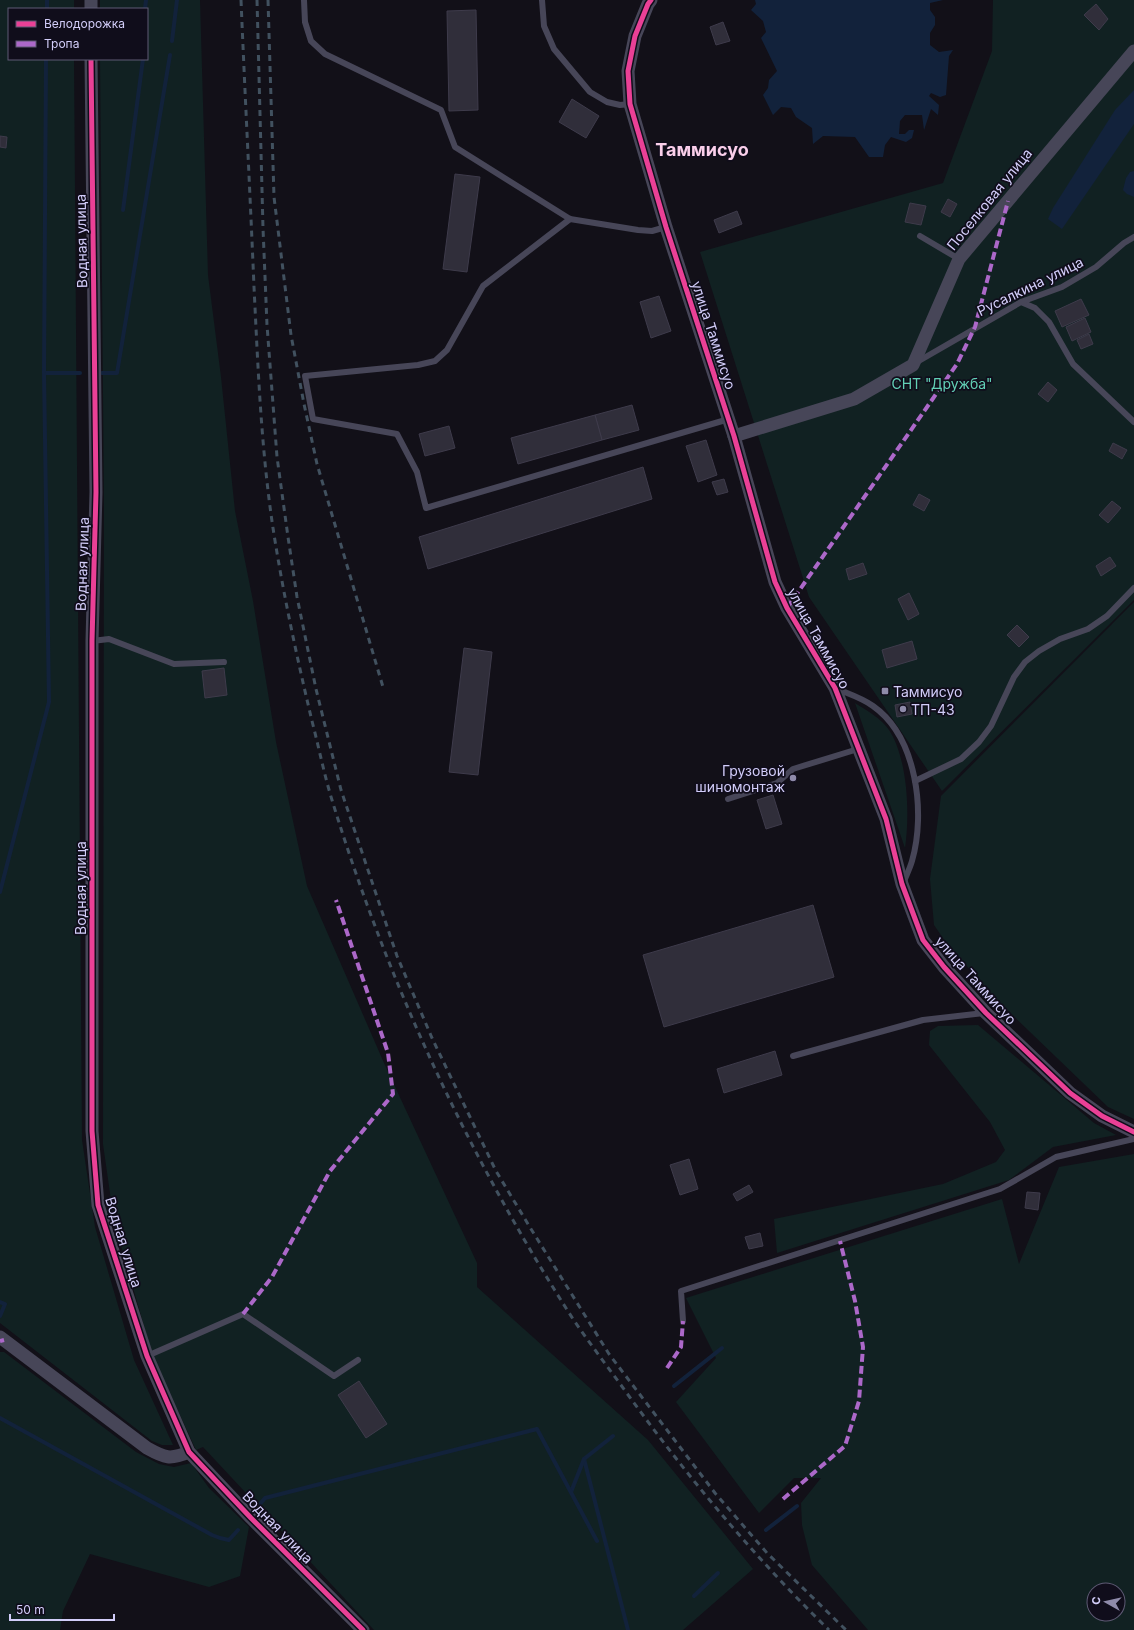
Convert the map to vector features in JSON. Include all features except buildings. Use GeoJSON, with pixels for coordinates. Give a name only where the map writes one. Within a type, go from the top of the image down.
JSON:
{"type":"FeatureCollection","features":[{"type":"Feature","properties":{"kind":"street","name":"улица Таммисуо"},"geometry":{"type":"LineString","coordinates":[[651,0],[635,36],[628,71],[630,104],[666,227],[729,419],[775,582],[787,608],[835,688],[886,819],[902,884],[923,940],[944,967],[986,1013],[1070,1093],[1102,1116],[1134,1132]]}},
{"type":"Feature","properties":{"kind":"street","name":"Поселковая улица"},"geometry":{"type":"LineString","coordinates":[[912,365],[959,259],[1134,51]]}},
{"type":"Feature","properties":{"kind":"street","name":"Водная улица"},"geometry":{"type":"LineString","coordinates":[[91,60],[96,492],[92,641],[92,1131],[98,1205],[147,1356],[189,1452],[251,1518],[363,1630]]}},
{"type":"Feature","properties":{"kind":"street"},"geometry":{"type":"LineString","coordinates":[[734,436],[854,399],[912,365]]}},
{"type":"Feature","properties":{"kind":"street"},"geometry":{"type":"LineString","coordinates":[[0,1337],[147,1448],[160,1456],[175,1458],[189,1452]]}},
{"type":"Feature","properties":{"kind":"lane"},"geometry":{"type":"LineString","coordinates":[[304,0],[305,22],[311,41],[325,54],[441,110],[455,147],[570,219],[638,230],[652,231],[666,227]]}},
{"type":"Feature","properties":{"kind":"lane"},"geometry":{"type":"LineString","coordinates":[[542,0],[544,26],[554,49],[590,92],[608,102],[620,105],[630,104]]}},
{"type":"Feature","properties":{"kind":"lane"},"geometry":{"type":"LineString","coordinates":[[570,219],[483,286],[447,350],[435,361],[418,365],[305,376],[313,419],[397,434],[417,472],[426,508],[729,419]]}},
{"type":"Feature","properties":{"kind":"lane"},"geometry":{"type":"LineString","coordinates":[[920,236],[959,259]]}},
{"type":"Feature","properties":{"kind":"lane","name":"Русалкина улица"},"geometry":{"type":"LineString","coordinates":[[912,365],[975,327],[1021,302],[1062,287],[1089,271],[1134,237]]}},
{"type":"Feature","properties":{"kind":"lane"},"geometry":{"type":"LineString","coordinates":[[1021,302],[1035,308],[1049,322],[1073,364],[1134,422]]}},
{"type":"Feature","properties":{"kind":"lane"},"geometry":{"type":"LineString","coordinates":[[915,781],[961,759],[979,742],[991,726],[1014,677],[1025,662],[1039,651],[1060,640],[1088,629],[1107,616],[1134,588]]}},
{"type":"Feature","properties":{"kind":"lane"},"geometry":{"type":"LineString","coordinates":[[92,641],[109,639],[174,664],[224,662]]}},
{"type":"Feature","properties":{"kind":"lane"},"geometry":{"type":"LineString","coordinates":[[835,688],[873,706],[888,720],[900,736],[915,781],[917,803],[916,841],[912,863],[902,884]]}},
{"type":"Feature","properties":{"kind":"lane"},"geometry":{"type":"LineString","coordinates":[[728,800],[777,783],[792,769],[858,749]]}},
{"type":"Feature","properties":{"kind":"lane"},"geometry":{"type":"LineString","coordinates":[[793,1056],[923,1020],[986,1013]]}},
{"type":"Feature","properties":{"kind":"lane"},"geometry":{"type":"LineString","coordinates":[[684,1321],[681,1291],[1000,1190],[1056,1157],[1134,1139]]}},
{"type":"Feature","properties":{"kind":"lane"},"geometry":{"type":"LineString","coordinates":[[147,1356],[243,1314],[334,1376],[358,1360]]}},
{"type":"Feature","properties":{"kind":"green space"},"geometry":{"type":"Polygon","coordinates":[[[0,0],[74,0],[74,8],[8,8],[8,60],[74,60],[82,1140],[95,1227],[134,1360],[173,1445],[162,1445],[152,1441],[0,1323],[0,0]]]}},
{"type":"Feature","properties":{"kind":"green space"},"geometry":{"type":"Polygon","coordinates":[[[100,0],[200,0],[208,275],[221,377],[235,511],[253,601],[276,742],[307,886],[384,1063],[477,1263],[477,1287],[648,1440],[753,1569],[683,1630],[374,1630],[203,1447],[196,1450],[152,1354],[114,1221],[103,1144],[104,505],[100,60],[148,60],[148,8],[100,8],[100,0]]]}},
{"type":"Feature","properties":{"kind":"green space","name":"СНТ \"Дружба\""},"geometry":{"type":"Polygon","coordinates":[[[993,0],[1134,0],[1134,600],[942,791],[809,597],[700,252],[943,183],[992,51],[993,0]]]}},
{"type":"Feature","properties":{"kind":"green space"},"geometry":{"type":"Polygon","coordinates":[[[1134,602],[1134,1119],[1108,1107],[1000,1003],[947,944],[934,925],[930,879],[941,796],[1134,602]]]}},
{"type":"Feature","properties":{"kind":"green space"},"geometry":{"type":"Polygon","coordinates":[[[855,703],[886,726],[895,742],[900,756],[904,771],[907,804],[907,835],[905,848],[855,703]]]}},
{"type":"Feature","properties":{"kind":"green space"},"geometry":{"type":"Polygon","coordinates":[[[978,1025],[1094,1123],[1116,1135],[1053,1147],[1009,1180],[777,1253],[774,1219],[943,1184],[996,1162],[1005,1150],[990,1122],[929,1045],[930,1031],[938,1026],[978,1025]]]}},
{"type":"Feature","properties":{"kind":"green space"},"geometry":{"type":"Polygon","coordinates":[[[1134,1154],[1134,1630],[868,1630],[812,1565],[802,1525],[801,1503],[821,1478],[794,1478],[759,1513],[676,1402],[716,1358],[686,1298],[1002,1199],[1019,1264],[1059,1167],[1134,1154]]]}},
{"type":"Feature","properties":{"kind":"green space"},"geometry":{"type":"Polygon","coordinates":[[[0,1352],[4,1352],[136,1452],[159,1464],[174,1467],[191,1463],[209,1488],[249,1527],[240,1576],[209,1587],[90,1554],[63,1611],[60,1630],[0,1630],[0,1352]]]}},
{"type":"Feature","properties":{"kind":"water"},"geometry":{"type":"Polygon","coordinates":[[[755,0],[943,0],[930,3],[930,10],[935,17],[935,25],[930,33],[930,45],[939,52],[953,50],[949,56],[946,95],[940,97],[931,93],[929,96],[939,105],[938,115],[931,109],[924,130],[922,115],[905,115],[900,121],[899,134],[905,134],[909,130],[914,130],[912,138],[906,142],[891,137],[885,145],[883,157],[869,157],[855,137],[823,136],[813,144],[812,128],[796,117],[791,108],[781,107],[773,115],[763,95],[768,88],[769,80],[777,71],[761,38],[766,32],[763,21],[751,10],[756,4],[755,0]]]}},
{"type":"Feature","properties":{"kind":"water"},"geometry":{"type":"Polygon","coordinates":[[[1134,90],[1134,124],[1062,229],[1048,219],[1053,208],[1115,110],[1134,90]]]}},
{"type":"Feature","properties":{"kind":"water"},"geometry":{"type":"Polygon","coordinates":[[[1134,171],[1134,197],[1127,194],[1123,190],[1126,178],[1130,172],[1134,171]]]}},
{"type":"Feature","properties":{"kind":"waterway"},"geometry":{"type":"LineString","coordinates":[[47,0],[47,8]]}},
{"type":"Feature","properties":{"kind":"waterway"},"geometry":{"type":"LineString","coordinates":[[145,8],[146,0]]}},
{"type":"Feature","properties":{"kind":"waterway"},"geometry":{"type":"LineString","coordinates":[[172,41],[177,0]]}},
{"type":"Feature","properties":{"kind":"waterway"},"geometry":{"type":"LineString","coordinates":[[102,373],[117,373],[170,55]]}},
{"type":"Feature","properties":{"kind":"waterway"},"geometry":{"type":"LineString","coordinates":[[0,892],[49,702],[44,373],[46,60]]}},
{"type":"Feature","properties":{"kind":"waterway"},"geometry":{"type":"LineString","coordinates":[[123,210],[143,60]]}},
{"type":"Feature","properties":{"kind":"waterway"},"geometry":{"type":"LineString","coordinates":[[44,373],[80,373]]}},
{"type":"Feature","properties":{"kind":"waterway"},"geometry":{"type":"LineString","coordinates":[[0,1302],[5,1304],[0,1316]]}},
{"type":"Feature","properties":{"kind":"waterway"},"geometry":{"type":"LineString","coordinates":[[674,1386],[722,1348]]}},
{"type":"Feature","properties":{"kind":"waterway"},"geometry":{"type":"LineString","coordinates":[[0,1418],[212,1535],[229,1540],[238,1530]]}},
{"type":"Feature","properties":{"kind":"waterway"},"geometry":{"type":"LineString","coordinates":[[255,1510],[265,1498],[537,1429],[597,1541]]}},
{"type":"Feature","properties":{"kind":"waterway"},"geometry":{"type":"LineString","coordinates":[[613,1436],[584,1459],[628,1630]]}},
{"type":"Feature","properties":{"kind":"waterway"},"geometry":{"type":"LineString","coordinates":[[571,1492],[584,1459]]}},
{"type":"Feature","properties":{"kind":"waterway"},"geometry":{"type":"LineString","coordinates":[[766,1530],[797,1506]]}},
{"type":"Feature","properties":{"kind":"waterway"},"geometry":{"type":"LineString","coordinates":[[694,1596],[718,1573]]}},
{"type":"Feature","properties":{"kind":"railway"},"geometry":{"type":"LineString","coordinates":[[241,0],[259,377],[269,498],[281,577],[306,697],[329,790],[354,868],[405,1002],[434,1068],[499,1196],[573,1319],[649,1423],[697,1485],[774,1574],[829,1630]]}},
{"type":"Feature","properties":{"kind":"railway"},"geometry":{"type":"LineString","coordinates":[[257,0],[267,325],[277,457],[288,537],[297,597],[316,689],[341,790],[397,956],[432,1038],[496,1171],[609,1354],[715,1493],[767,1553],[846,1630]]}},
{"type":"Feature","properties":{"kind":"railway"},"geometry":{"type":"LineString","coordinates":[[268,0],[274,197],[291,335],[317,464],[383,687]]}},
{"type":"Feature","properties":{"kind":"marked path"},"geometry":{"type":"LineString","coordinates":[[787,608],[957,364],[975,327],[1008,201]]}},
{"type":"Feature","properties":{"kind":"marked path"},"geometry":{"type":"LineString","coordinates":[[243,1314],[272,1277],[330,1171],[393,1094],[388,1053],[336,900]]}},
{"type":"Feature","properties":{"kind":"marked path"},"geometry":{"type":"LineString","coordinates":[[783,1499],[845,1446],[859,1401],[863,1347],[855,1301],[840,1241]]}},
{"type":"Feature","properties":{"kind":"marked path"},"geometry":{"type":"LineString","coordinates":[[667,1368],[681,1347],[683,1321]]}},
{"type":"Feature","properties":{"kind":"marked path"},"geometry":{"type":"LineString","coordinates":[[0,1341],[4,1340]]}},
{"type":"Feature","properties":{"kind":"cycle path"},"geometry":{"type":"LineString","coordinates":[[651,0],[635,36],[628,71],[630,104],[666,227],[734,436],[775,582],[787,608],[835,688],[886,819],[902,884],[923,940],[944,967],[986,1013],[1070,1093],[1102,1116],[1134,1132]]}},
{"type":"Feature","properties":{"kind":"cycle path"},"geometry":{"type":"LineString","coordinates":[[91,60],[96,492],[92,641],[92,1131],[98,1205],[147,1356],[189,1452],[251,1518],[363,1630]]}},
{"type":"Feature","properties":{"kind":"place","name":"Таммисуо"},"geometry":{"type":"Point","coordinates":[885,691]}},
{"type":"Feature","properties":{"kind":"place","name":"ТП-43"},"geometry":{"type":"Point","coordinates":[903,709]}},
{"type":"Feature","properties":{"kind":"place","name":"Грузовой шиномонтаж"},"geometry":{"type":"Point","coordinates":[793,778]}},
{"type":"Feature","properties":{"kind":"district","name":"Таммисуо"},"geometry":{"type":"Point","coordinates":[702,149]}}]}
